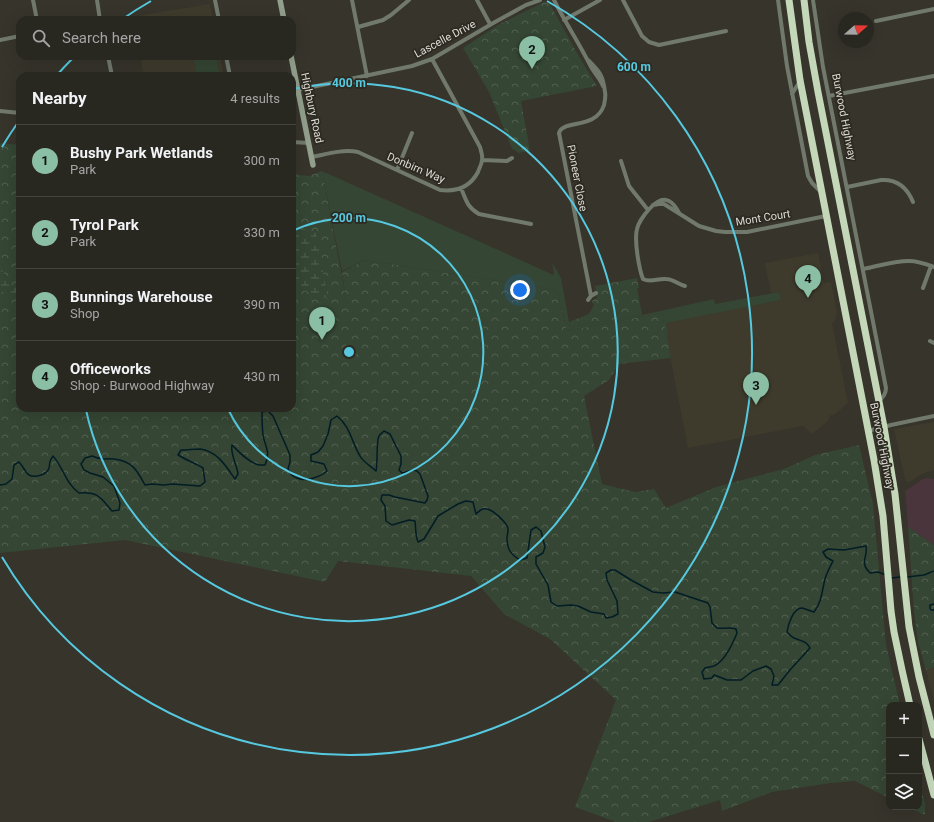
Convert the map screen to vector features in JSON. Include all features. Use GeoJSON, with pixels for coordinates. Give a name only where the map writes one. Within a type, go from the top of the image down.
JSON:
{"type":"FeatureCollection","features":[{"type":"Feature","properties":{"kind":"highway","name":"Burwood Highway"},"geometry":{"type":"LineString","coordinates":[[789,0],[800,80],[880,497],[898,654],[909,702]]}},
{"type":"Feature","properties":{"kind":"highway","name":"Burwood Highway"},"geometry":{"type":"LineString","coordinates":[[804,0],[809,42],[827,140],[884,427],[895,494],[909,627],[916,663],[934,735]]}},
{"type":"Feature","properties":{"kind":"highway"},"geometry":{"type":"LineString","coordinates":[[922,749],[934,795]]}},
{"type":"Feature","properties":{"kind":"main road"},"geometry":{"type":"LineString","coordinates":[[280,0],[283,16]]}},
{"type":"Feature","properties":{"kind":"main road","name":"Highbury Road"},"geometry":{"type":"LineString","coordinates":[[292,60],[294,72]]}},
{"type":"Feature","properties":{"kind":"main road","name":"Highbury Road"},"geometry":{"type":"LineString","coordinates":[[296,80],[313,165]]}},
{"type":"Feature","properties":{"kind":"street"},"geometry":{"type":"LineString","coordinates":[[33,0],[36,16]]}},
{"type":"Feature","properties":{"kind":"street"},"geometry":{"type":"LineString","coordinates":[[97,0],[99,16]]}},
{"type":"Feature","properties":{"kind":"street"},"geometry":{"type":"LineString","coordinates":[[215,0],[218,16]]}},
{"type":"Feature","properties":{"kind":"street"},"geometry":{"type":"LineString","coordinates":[[352,0],[367,76]]}},
{"type":"Feature","properties":{"kind":"street"},"geometry":{"type":"LineString","coordinates":[[358,27],[383,20],[409,0]]}},
{"type":"Feature","properties":{"kind":"street"},"geometry":{"type":"LineString","coordinates":[[477,0],[490,24]]}},
{"type":"Feature","properties":{"kind":"street","name":"Lascelle Drive"},"geometry":{"type":"LineString","coordinates":[[526,5],[531,0]]}},
{"type":"Feature","properties":{"kind":"street","name":"Lascelle Drive"},"geometry":{"type":"LineString","coordinates":[[298,90],[412,66],[432,59],[490,24],[526,5],[540,0]]}},
{"type":"Feature","properties":{"kind":"street"},"geometry":{"type":"LineString","coordinates":[[554,0],[564,20],[600,0]]}},
{"type":"Feature","properties":{"kind":"street"},"geometry":{"type":"LineString","coordinates":[[623,0],[642,36],[649,42],[659,45],[726,31]]}},
{"type":"Feature","properties":{"kind":"street"},"geometry":{"type":"LineString","coordinates":[[778,0],[787,66],[808,176],[812,183],[822,192]]}},
{"type":"Feature","properties":{"kind":"street","name":"Burwood Highway"},"geometry":{"type":"LineString","coordinates":[[813,0],[829,96],[886,388],[884,397],[879,401]]}},
{"type":"Feature","properties":{"kind":"street"},"geometry":{"type":"LineString","coordinates":[[876,20],[934,9]]}},
{"type":"Feature","properties":{"kind":"street","name":"Pioneer Close"},"geometry":{"type":"LineString","coordinates":[[564,20],[588,60],[602,76],[606,95],[603,107],[595,117],[586,122],[564,127],[559,134],[589,298],[596,293]]}},
{"type":"Feature","properties":{"kind":"street"},"geometry":{"type":"LineString","coordinates":[[0,40],[16,37]]}},
{"type":"Feature","properties":{"kind":"street"},"geometry":{"type":"LineString","coordinates":[[432,59],[480,147],[482,154],[482,160],[476,175],[461,188],[468,204],[479,214],[531,224]]}},
{"type":"Feature","properties":{"kind":"street"},"geometry":{"type":"LineString","coordinates":[[109,60],[111,72]]}},
{"type":"Feature","properties":{"kind":"street"},"geometry":{"type":"LineString","coordinates":[[227,60],[229,72]]}},
{"type":"Feature","properties":{"kind":"street"},"geometry":{"type":"LineString","coordinates":[[829,96],[934,76]]}},
{"type":"Feature","properties":{"kind":"street"},"geometry":{"type":"LineString","coordinates":[[792,94],[800,80]]}},
{"type":"Feature","properties":{"kind":"street"},"geometry":{"type":"LineString","coordinates":[[0,111],[16,113]]}},
{"type":"Feature","properties":{"kind":"street"},"geometry":{"type":"LineString","coordinates":[[396,170],[412,133]]}},
{"type":"Feature","properties":{"kind":"street"},"geometry":{"type":"LineString","coordinates":[[296,141],[308,136]]}},
{"type":"Feature","properties":{"kind":"street"},"geometry":{"type":"LineString","coordinates":[[827,140],[837,138]]}},
{"type":"Feature","properties":{"kind":"street"},"geometry":{"type":"LineString","coordinates":[[296,142],[309,143]]}},
{"type":"Feature","properties":{"kind":"street","name":"Donbirn Way"},"geometry":{"type":"LineString","coordinates":[[312,157],[343,151],[358,152],[440,190],[461,188]]}},
{"type":"Feature","properties":{"kind":"street"},"geometry":{"type":"LineString","coordinates":[[482,160],[507,161],[512,158]]}},
{"type":"Feature","properties":{"kind":"street"},"geometry":{"type":"LineString","coordinates":[[622,161],[629,186],[648,210]]}},
{"type":"Feature","properties":{"kind":"street"},"geometry":{"type":"LineString","coordinates":[[847,187],[881,180],[893,181],[904,187],[913,202]]}},
{"type":"Feature","properties":{"kind":"street","name":"Mont Court"},"geometry":{"type":"LineString","coordinates":[[685,286],[666,278],[648,281],[643,279],[642,276],[636,248],[637,229],[645,213],[653,205],[660,201],[670,201],[682,216],[699,226],[725,232],[747,232],[826,216]]}},
{"type":"Feature","properties":{"kind":"street"},"geometry":{"type":"LineString","coordinates":[[863,269],[902,262],[917,262],[932,266],[923,288]]}},
{"type":"Feature","properties":{"kind":"street"},"geometry":{"type":"LineString","coordinates":[[675,288],[678,284]]}},
{"type":"Feature","properties":{"kind":"street"},"geometry":{"type":"LineString","coordinates":[[868,431],[934,416]]}},
{"type":"Feature","properties":{"kind":"shaded area"},"geometry":{"type":"Polygon","coordinates":[[[210,4],[212,16],[137,16],[210,4]]]}},
{"type":"Feature","properties":{"kind":"shaded area"},"geometry":{"type":"Polygon","coordinates":[[[141,60],[221,60],[223,72],[143,72],[141,60]]]}},
{"type":"Feature","properties":{"kind":"shaded area"},"geometry":{"type":"Polygon","coordinates":[[[818,253],[824,283],[831,282],[837,312],[835,321],[832,323],[848,403],[834,415],[830,415],[828,421],[812,434],[803,426],[688,448],[665,323],[781,300],[779,292],[771,293],[765,263],[818,253]]]}},
{"type":"Feature","properties":{"kind":"shaded area"},"geometry":{"type":"Polygon","coordinates":[[[934,422],[934,470],[906,482],[894,429],[934,422]]]}},
{"type":"Feature","properties":{"kind":"shaded area"},"geometry":{"type":"Polygon","coordinates":[[[927,478],[934,479],[934,545],[908,527],[905,491],[927,478]]]}},
{"type":"Feature","properties":{"kind":"shaded area"},"geometry":{"type":"Polygon","coordinates":[[[934,667],[934,701],[926,670],[934,667]]]}},
{"type":"Feature","properties":{"kind":"green space"},"geometry":{"type":"Polygon","coordinates":[[[544,2],[550,4],[597,86],[521,101],[530,151],[518,153],[512,149],[489,92],[463,48],[498,25],[544,2]]]}},
{"type":"Feature","properties":{"kind":"green space"},"geometry":{"type":"Polygon","coordinates":[[[194,60],[217,60],[219,72],[196,72],[194,60]]]}},
{"type":"Feature","properties":{"kind":"green space"},"geometry":{"type":"Polygon","coordinates":[[[0,143],[16,145],[16,412],[296,412],[296,174],[309,176],[322,171],[346,300],[342,272],[365,260],[557,290],[567,331],[662,313],[671,358],[619,364],[609,380],[584,396],[602,484],[635,492],[654,489],[666,508],[716,487],[784,469],[815,455],[859,445],[873,504],[886,645],[899,702],[886,702],[886,796],[855,781],[830,783],[772,792],[722,811],[720,800],[649,822],[616,822],[575,807],[616,700],[550,639],[504,614],[471,576],[338,561],[325,582],[125,540],[0,553],[0,143]]]}},
{"type":"Feature","properties":{"kind":"green space"},"geometry":{"type":"Polygon","coordinates":[[[322,171],[554,275],[552,262],[561,278],[570,327],[642,315],[714,299],[715,304],[779,292],[781,300],[666,323],[668,335],[666,335],[662,313],[567,331],[557,290],[365,260],[342,271],[322,171]]]}},
{"type":"Feature","properties":{"kind":"green space"},"geometry":{"type":"Polygon","coordinates":[[[296,226],[316,233],[328,299],[296,287],[296,226]]]}},
{"type":"Feature","properties":{"kind":"green space"},"geometry":{"type":"Polygon","coordinates":[[[0,267],[12,287],[16,286],[16,299],[0,290],[0,267]]]}},
{"type":"Feature","properties":{"kind":"green space"},"geometry":{"type":"Polygon","coordinates":[[[637,278],[639,288],[637,288],[642,315],[570,327],[569,322],[589,314],[594,305],[592,301],[597,298],[595,286],[637,278]]]}},
{"type":"Feature","properties":{"kind":"green space"},"geometry":{"type":"Polygon","coordinates":[[[908,527],[934,545],[934,667],[926,670],[918,642],[914,612],[908,527]]]}},
{"type":"Feature","properties":{"kind":"green space"},"geometry":{"type":"Polygon","coordinates":[[[922,794],[925,803],[925,815],[914,810],[922,810],[922,794]]]}},
{"type":"Feature","properties":{"kind":"waterway"},"geometry":{"type":"LineString","coordinates":[[0,485],[6,484],[12,479],[14,465],[19,462],[29,475],[40,475],[48,470],[50,460],[53,456],[71,485],[79,493],[95,494],[102,499],[112,511],[119,510],[120,503],[114,486],[103,477],[84,470],[81,464],[85,458],[92,456],[101,459],[120,460],[130,464],[145,485],[172,484],[200,486],[205,482],[203,468],[178,455],[181,450],[198,449],[206,450],[216,456],[235,479],[238,474],[232,452],[232,445],[244,457],[255,464],[265,465],[268,453],[263,435],[262,412]]}},
{"type":"Feature","properties":{"kind":"waterway"},"geometry":{"type":"LineString","coordinates":[[269,412],[273,416],[290,455],[288,469],[292,476],[301,479],[317,477],[327,471],[324,464],[311,461],[311,455],[318,452],[323,446],[328,434],[331,420],[337,416],[348,430],[357,451],[366,463],[376,471],[379,435],[384,431],[390,434],[401,456],[399,470],[402,473],[413,470],[417,471],[420,474],[428,496],[425,503],[389,495],[382,495],[381,500],[385,506],[386,521],[392,525],[409,520],[415,521],[418,542],[424,539],[438,516],[466,501],[473,502],[476,514],[482,509],[487,509],[496,514],[505,523],[508,528],[508,548],[511,553],[520,560],[527,558],[531,530],[536,527],[541,531],[545,547],[543,553],[536,557],[536,564],[548,585],[551,602],[557,606],[578,606],[591,612],[604,614],[606,618],[618,614],[617,601],[607,580],[606,573],[611,570],[615,570],[653,592],[675,592],[708,603],[712,623],[717,628],[736,629],[737,633],[722,660],[714,666],[705,668],[702,672],[704,679],[712,678],[714,675],[727,680],[741,680],[753,671],[766,666],[771,669],[774,676],[772,685],[778,685],[810,648],[805,643],[793,638],[787,632],[790,621],[796,611],[802,608],[814,612],[819,604],[826,576],[833,561],[826,557],[823,552],[828,549],[844,550],[866,546],[864,563],[867,569],[870,573],[878,572],[886,575]]}},
{"type":"Feature","properties":{"kind":"waterway"},"geometry":{"type":"LineString","coordinates":[[907,577],[924,575],[934,571]]}},
{"type":"Feature","properties":{"kind":"waterway"},"geometry":{"type":"LineString","coordinates":[[891,578],[901,577]]}},
{"type":"Feature","properties":{"kind":"waterway"},"geometry":{"type":"LineString","coordinates":[[934,604],[930,605],[931,610],[934,610]]}},
{"type":"Feature","properties":{"kind":"place","name":"Tyrol Park"},"geometry":{"type":"Point","coordinates":[532,69]}},
{"type":"Feature","properties":{"kind":"place","name":"Officeworks"},"geometry":{"type":"Point","coordinates":[808,298]}},
{"type":"Feature","properties":{"kind":"place","name":"Bushy Park Wetlands"},"geometry":{"type":"Point","coordinates":[322,340]}},
{"type":"Feature","properties":{"kind":"place","name":"Bunnings Warehouse"},"geometry":{"type":"Point","coordinates":[756,405]}}]}
